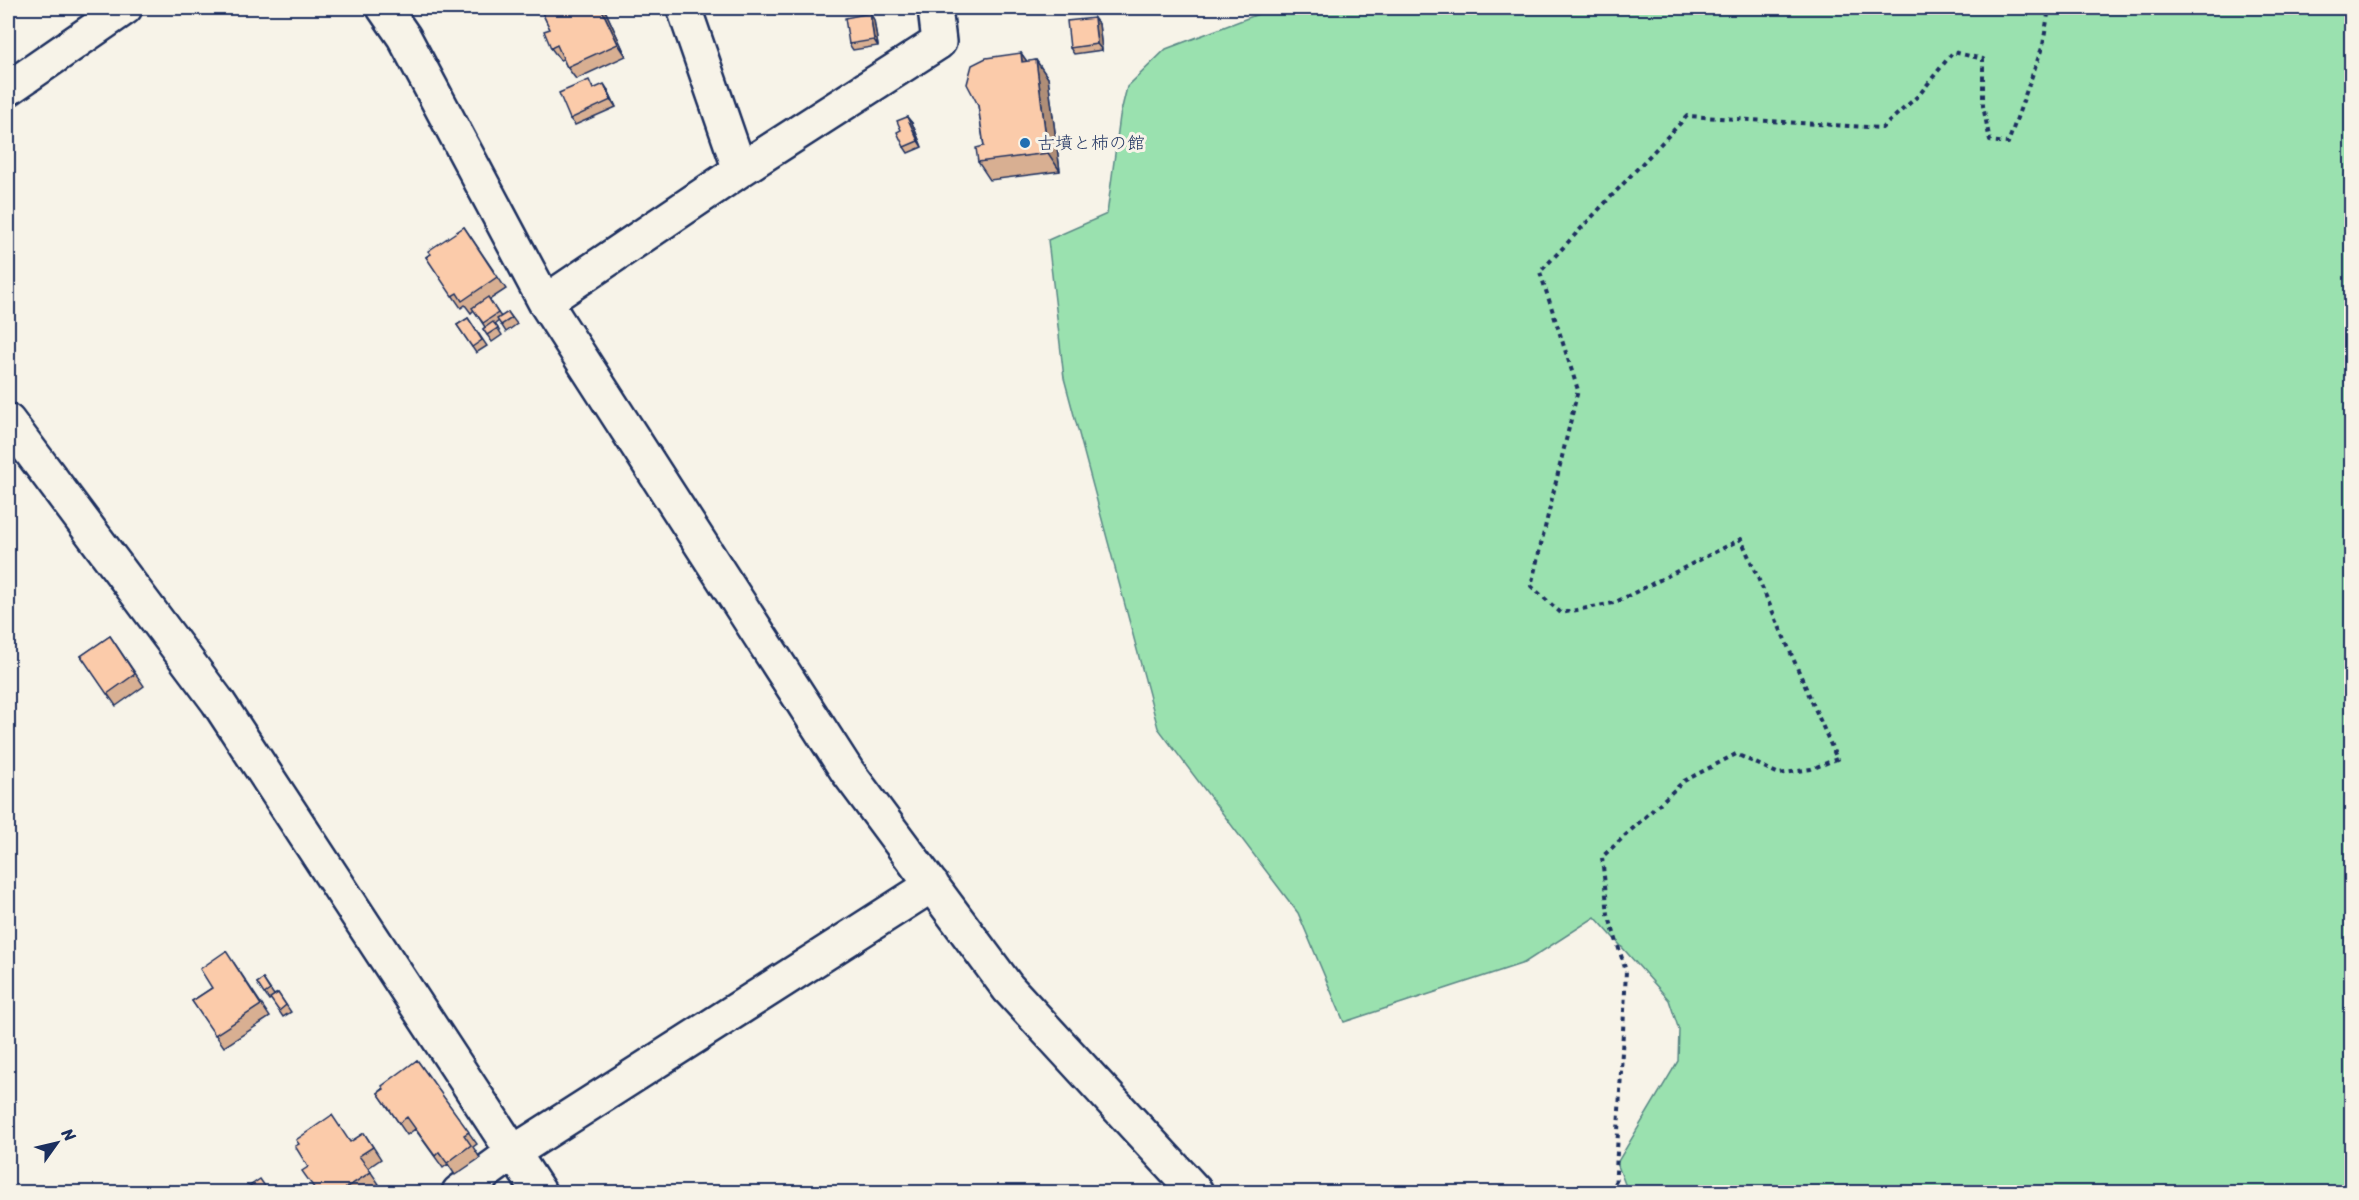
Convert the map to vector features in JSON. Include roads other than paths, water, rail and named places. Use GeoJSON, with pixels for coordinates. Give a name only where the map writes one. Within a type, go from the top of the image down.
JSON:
{"type":"FeatureCollection","features":[{"type":"Feature","properties":{"kind":"street"},"geometry":{"type":"LineString","coordinates":[[8,89],[125,8]]}},
{"type":"Feature","properties":{"kind":"street"},"geometry":{"type":"LineString","coordinates":[[384,8],[404,37],[545,302],[847,771],[1008,988],[1196,1192]]}},
{"type":"Feature","properties":{"kind":"street"},"geometry":{"type":"LineString","coordinates":[[684,8],[740,170]]}},
{"type":"Feature","properties":{"kind":"street"},"geometry":{"type":"LineString","coordinates":[[545,302],[740,170],[939,42],[935,8]]}},
{"type":"Feature","properties":{"kind":"street"},"geometry":{"type":"LineString","coordinates":[[8,421],[218,702],[511,1154],[539,1192]]}},
{"type":"Feature","properties":{"kind":"street"},"geometry":{"type":"LineString","coordinates":[[459,1192],[511,1154],[932,885]]}},
{"type":"Feature","properties":{"kind":"place","name":"古墳と柿の館"},"geometry":{"type":"Point","coordinates":[1025,143]}}]}
